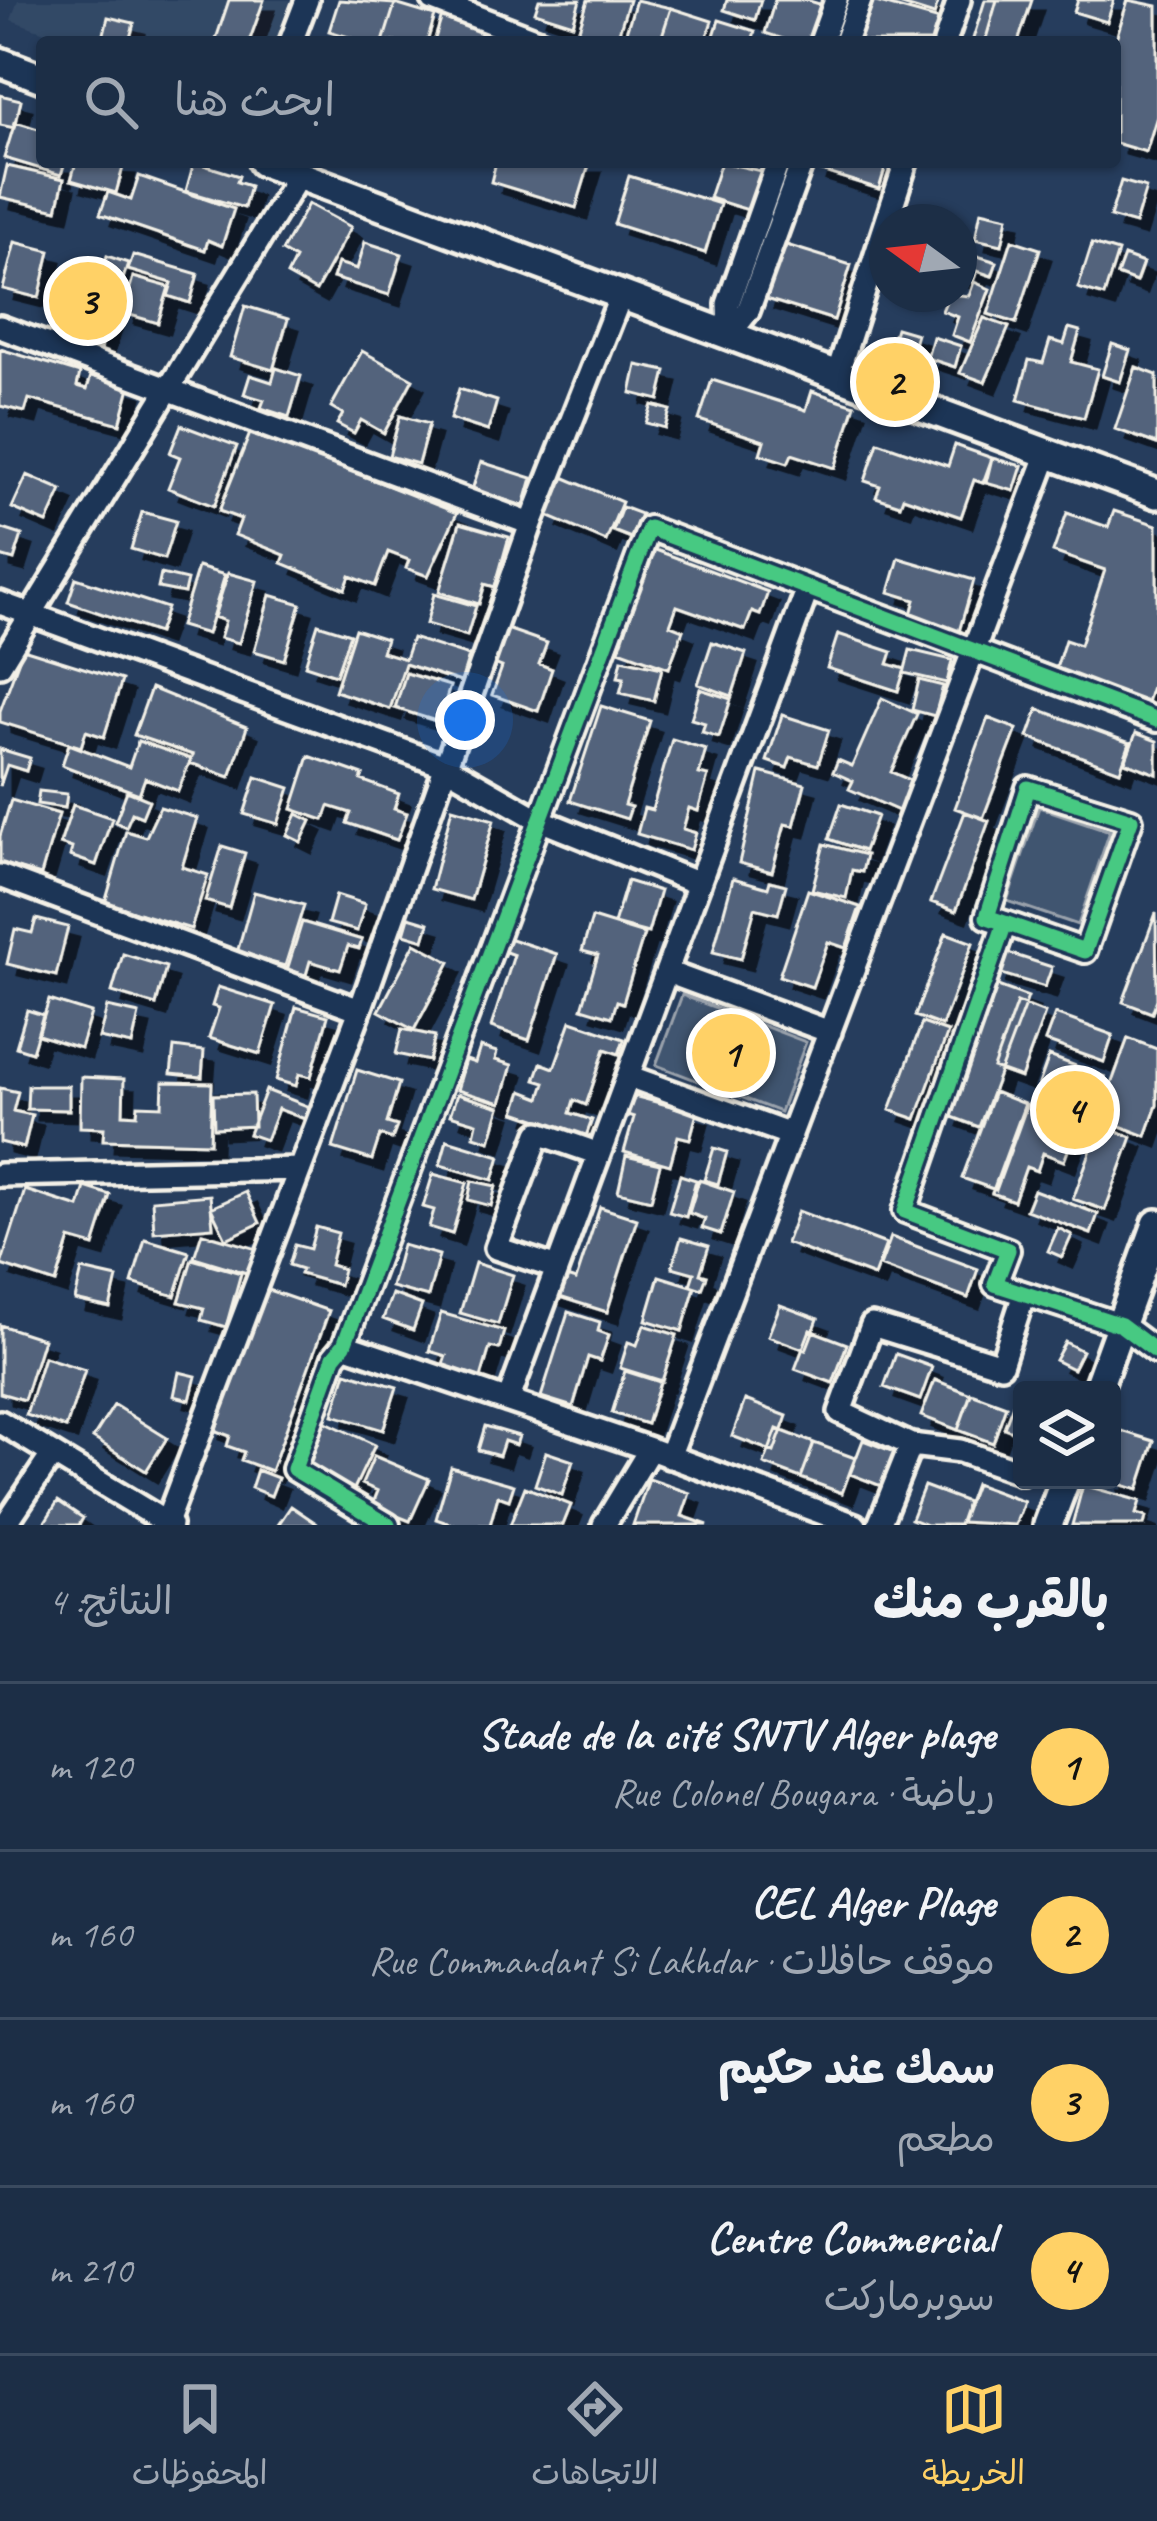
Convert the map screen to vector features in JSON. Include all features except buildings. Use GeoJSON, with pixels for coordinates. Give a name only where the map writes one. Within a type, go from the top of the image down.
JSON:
{"type":"FeatureCollection","features":[{"type":"Feature","properties":{"kind":"main road"},"geometry":{"type":"LineString","coordinates":[[0,62],[36,76]]}},
{"type":"Feature","properties":{"kind":"main road"},"geometry":{"type":"LineString","coordinates":[[280,168],[1157,494]]}},
{"type":"Feature","properties":{"kind":"main road"},"geometry":{"type":"LineString","coordinates":[[1100,1381],[1157,1224]]}},
{"type":"Feature","properties":{"kind":"main road"},"geometry":{"type":"LineString","coordinates":[[1048,1525],[1055,1489]]}},
{"type":"Feature","properties":{"kind":"street"},"geometry":{"type":"LineString","coordinates":[[293,36],[307,0]]}},
{"type":"Feature","properties":{"kind":"street"},"geometry":{"type":"LineString","coordinates":[[433,0],[526,36]]}},
{"type":"Feature","properties":{"kind":"street"},"geometry":{"type":"LineString","coordinates":[[823,36],[836,0]]}},
{"type":"Feature","properties":{"kind":"street"},"geometry":{"type":"LineString","coordinates":[[847,36],[860,0]]}},
{"type":"Feature","properties":{"kind":"street"},"geometry":{"type":"LineString","coordinates":[[947,36],[958,0]]}},
{"type":"Feature","properties":{"kind":"street"},"geometry":{"type":"LineString","coordinates":[[729,335],[728,304],[776,168]]}},
{"type":"Feature","properties":{"kind":"street"},"geometry":{"type":"LineString","coordinates":[[729,335],[748,311],[800,168]]}},
{"type":"Feature","properties":{"kind":"street"},"geometry":{"type":"LineString","coordinates":[[837,375],[904,168]]}},
{"type":"Feature","properties":{"kind":"street"},"geometry":{"type":"LineString","coordinates":[[0,664],[299,175]]}},
{"type":"Feature","properties":{"kind":"street"},"geometry":{"type":"LineString","coordinates":[[0,1422],[168,1524],[359,1010],[531,524],[621,295]]}},
{"type":"Feature","properties":{"kind":"street"},"geometry":{"type":"LineString","coordinates":[[0,327],[531,524]]}},
{"type":"Feature","properties":{"kind":"street"},"geometry":{"type":"LineString","coordinates":[[604,1525],[660,1453],[791,1135],[1048,453]]}},
{"type":"Feature","properties":{"kind":"street"},"geometry":{"type":"LineString","coordinates":[[388,1525],[294,1469],[649,528],[1157,720]]}},
{"type":"Feature","properties":{"kind":"street"},"geometry":{"type":"LineString","coordinates":[[508,1401],[808,588]]}},
{"type":"Feature","properties":{"kind":"street"},"geometry":{"type":"LineString","coordinates":[[0,602],[445,766],[540,820],[699,884]]}},
{"type":"Feature","properties":{"kind":"street"},"geometry":{"type":"LineString","coordinates":[[1028,788],[1131,820],[1085,951],[1005,923],[987,917],[1028,788]]}},
{"type":"Feature","properties":{"kind":"street"},"geometry":{"type":"LineString","coordinates":[[0,876],[359,1010]]}},
{"type":"Feature","properties":{"kind":"street"},"geometry":{"type":"LineString","coordinates":[[1005,923],[905,1211],[1007,1250],[995,1284],[1121,1325],[1157,1352]]}},
{"type":"Feature","properties":{"kind":"street"},"geometry":{"type":"LineString","coordinates":[[667,971],[830,1032]]}},
{"type":"Feature","properties":{"kind":"street"},"geometry":{"type":"LineString","coordinates":[[628,1076],[791,1135]]}},
{"type":"Feature","properties":{"kind":"street"},"geometry":{"type":"LineString","coordinates":[[557,1268],[496,1247],[539,1133],[599,1154]]}},
{"type":"Feature","properties":{"kind":"street"},"geometry":{"type":"LineString","coordinates":[[0,1175],[299,1169]]}},
{"type":"Feature","properties":{"kind":"street"},"geometry":{"type":"LineString","coordinates":[[1013,1470],[960,1451],[911,1445],[840,1412],[872,1325],[1001,1365],[1024,1294]]}},
{"type":"Feature","properties":{"kind":"street"},"geometry":{"type":"LineString","coordinates":[[344,1345],[855,1525]]}},
{"type":"Feature","properties":{"kind":"street"},"geometry":{"type":"LineString","coordinates":[[879,1525],[911,1445]]}},
{"type":"Feature","properties":{"kind":"street"},"geometry":{"type":"LineString","coordinates":[[5,1525],[52,1455]]}},
{"type":"Feature","properties":{"kind":"shaded area"},"geometry":{"type":"Polygon","coordinates":[[[18,0],[290,0],[277,36],[56,36],[11,20],[18,0]]]}},
{"type":"Feature","properties":{"kind":"shaded area"},"geometry":{"type":"Polygon","coordinates":[[[1039,807],[1110,831],[1078,925],[1007,901],[1039,807]]]}},
{"type":"Feature","properties":{"kind":"shaded area"},"geometry":{"type":"Polygon","coordinates":[[[682,995],[806,1042],[780,1112],[656,1065],[682,995]]]}},
{"type":"Feature","properties":{"kind":"cycle path"},"geometry":{"type":"LineString","coordinates":[[388,1525],[294,1469],[649,528],[1157,720]]}},
{"type":"Feature","properties":{"kind":"cycle path"},"geometry":{"type":"LineString","coordinates":[[1005,923],[987,917],[1028,788],[1131,820],[1085,951],[1005,923],[905,1211],[1008,1250],[995,1284],[1121,1325],[1157,1352]]}},
{"type":"Feature","properties":{"kind":"place","name":"سمك عند حكيم"},"geometry":{"type":"Point","coordinates":[88,301]}},
{"type":"Feature","properties":{"kind":"place","name":"CEL Alger Plage"},"geometry":{"type":"Point","coordinates":[895,382]}},
{"type":"Feature","properties":{"kind":"place","name":"Stade de la cité SNTV Alger plage"},"geometry":{"type":"Point","coordinates":[731,1053]}},
{"type":"Feature","properties":{"kind":"place","name":"Centre Commercial"},"geometry":{"type":"Point","coordinates":[1075,1110]}}]}
